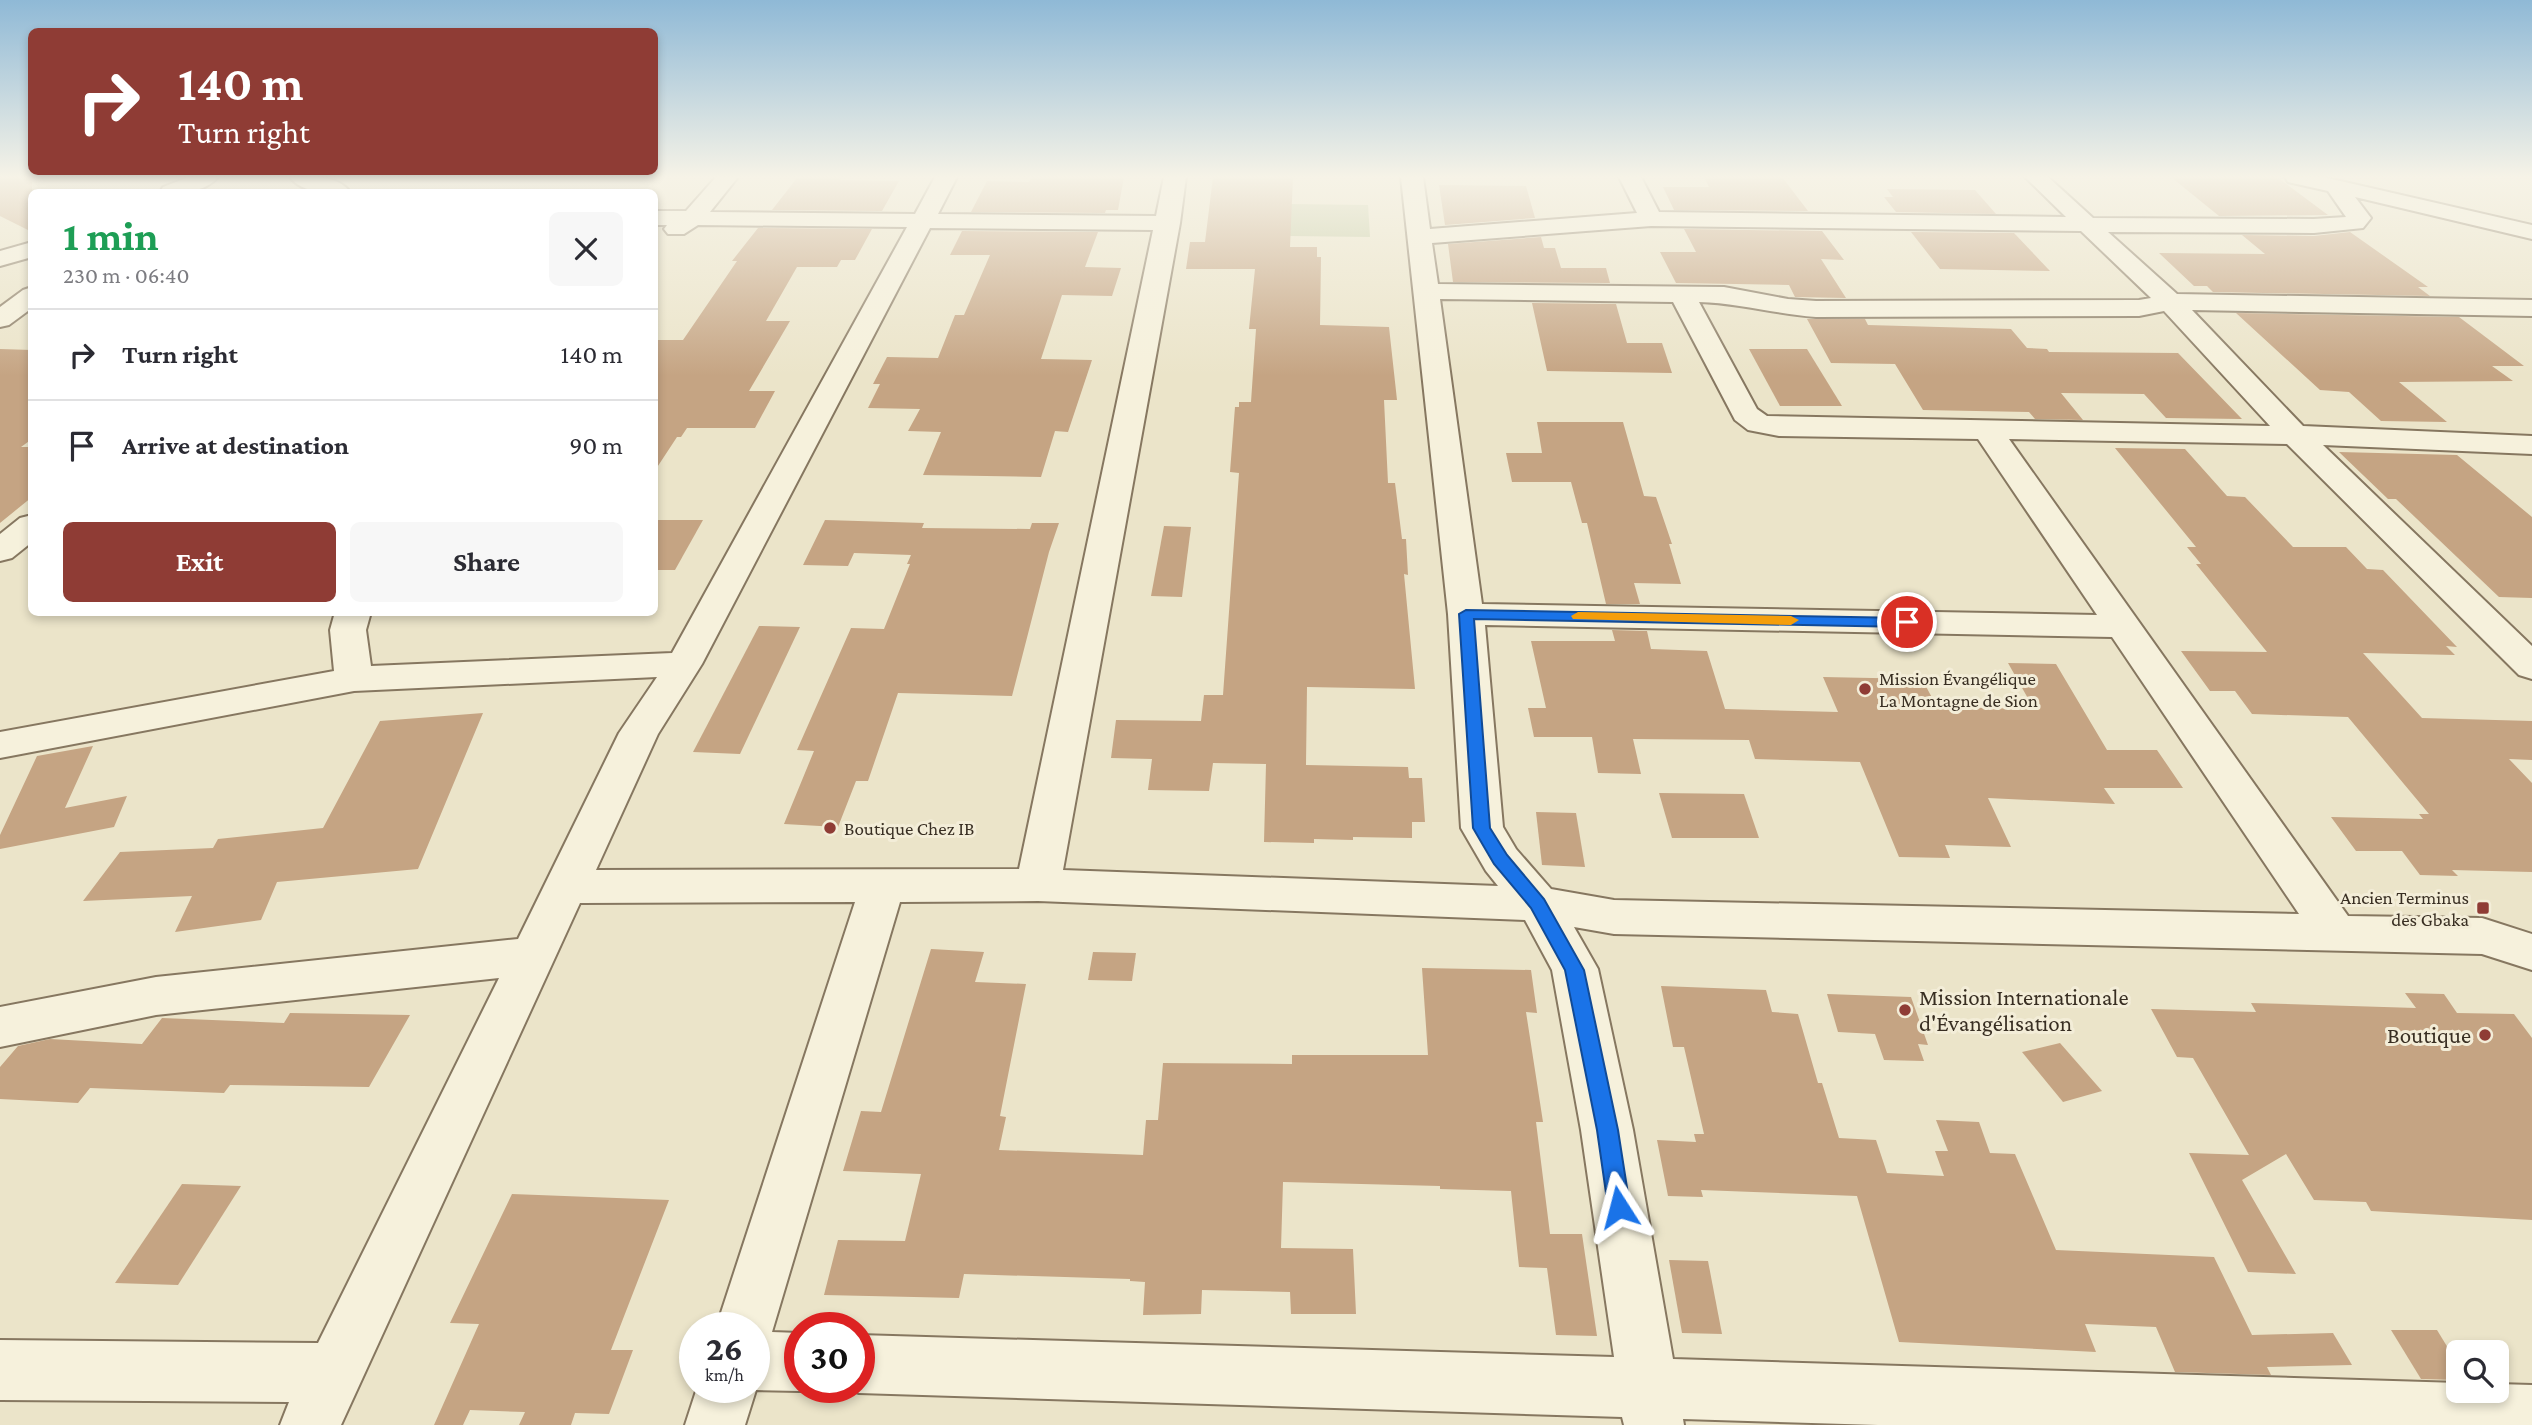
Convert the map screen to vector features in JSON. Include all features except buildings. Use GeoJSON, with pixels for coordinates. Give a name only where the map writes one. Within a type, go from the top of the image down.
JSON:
{"type":"FeatureCollection","features":[{"type":"Feature","properties":{"kind":"street"},"geometry":{"type":"LineString","coordinates":[[310,1425],[639,733],[684,664],[909,244]]}},
{"type":"Feature","properties":{"kind":"street"},"geometry":{"type":"LineString","coordinates":[[1038,885],[1164,244]]}},
{"type":"Feature","properties":{"kind":"street"},"geometry":{"type":"LineString","coordinates":[[1420,244],[1466,614],[1482,828],[1501,860],[1538,904],[1575,970],[1607,1130],[1650,1406]]}},
{"type":"Feature","properties":{"kind":"street"},"geometry":{"type":"LineString","coordinates":[[2107,244],[2170,302],[2295,435],[2532,667]]}},
{"type":"Feature","properties":{"kind":"street"},"geometry":{"type":"LineString","coordinates":[[0,259],[28,250]]}},
{"type":"Feature","properties":{"kind":"street"},"geometry":{"type":"LineString","coordinates":[[0,267],[28,270]]}},
{"type":"Feature","properties":{"kind":"street"},"geometry":{"type":"LineString","coordinates":[[1426,291],[1724,295],[1788,307],[1816,309],[2139,308],[2170,302],[2467,309],[2527,320]]}},
{"type":"Feature","properties":{"kind":"street"},"geometry":{"type":"LineString","coordinates":[[1682,295],[1745,414],[1758,424],[1779,428],[2295,435],[2532,445]]}},
{"type":"Feature","properties":{"kind":"street"},"geometry":{"type":"LineString","coordinates":[[0,320],[28,298]]}},
{"type":"Feature","properties":{"kind":"street"},"geometry":{"type":"LineString","coordinates":[[1987,430],[2335,932]]}},
{"type":"Feature","properties":{"kind":"street"},"geometry":{"type":"LineString","coordinates":[[0,551],[28,528]]}},
{"type":"Feature","properties":{"kind":"street"},"geometry":{"type":"LineString","coordinates":[[1466,614],[2124,626]]}},
{"type":"Feature","properties":{"kind":"street"},"geometry":{"type":"LineString","coordinates":[[352,616],[348,630],[354,679]]}},
{"type":"Feature","properties":{"kind":"street"},"geometry":{"type":"LineString","coordinates":[[0,745],[354,679],[684,664]]}},
{"type":"Feature","properties":{"kind":"street"},"geometry":{"type":"LineString","coordinates":[[750,1312],[883,885]]}},
{"type":"Feature","properties":{"kind":"street"},"geometry":{"type":"LineString","coordinates":[[564,887],[1038,885],[1538,904],[1614,917],[2482,936],[2532,952]]}},
{"type":"Feature","properties":{"kind":"street"},"geometry":{"type":"LineString","coordinates":[[0,1027],[156,996],[532,956]]}},
{"type":"Feature","properties":{"kind":"street"},"geometry":{"type":"LineString","coordinates":[[875,1365],[1650,1406],[2532,1415]]}},
{"type":"Feature","properties":{"kind":"street"},"geometry":{"type":"LineString","coordinates":[[0,1370],[336,1373]]}},
{"type":"Feature","properties":{"kind":"street"},"geometry":{"type":"LineString","coordinates":[[715,1425],[722,1403]]}},
{"type":"Feature","properties":{"kind":"slow traffic"},"geometry":{"type":"LineString","coordinates":[[1578,616],[1791,620]]}},
{"type":"Feature","properties":{"kind":"place","name":"Mission Évangélique La Montagne de Sion"},"geometry":{"type":"Point","coordinates":[1865,689]}},
{"type":"Feature","properties":{"kind":"place","name":"Boutique Chez IB"},"geometry":{"type":"Point","coordinates":[830,828]}},
{"type":"Feature","properties":{"kind":"place","name":"Ancien Terminus des Gbaka"},"geometry":{"type":"Point","coordinates":[2483,908]}},
{"type":"Feature","properties":{"kind":"place","name":"Mission Internationale d'Évangélisation"},"geometry":{"type":"Point","coordinates":[1905,1010]}},
{"type":"Feature","properties":{"kind":"place","name":"Boutique"},"geometry":{"type":"Point","coordinates":[2485,1035]}},
{"type":"Feature","properties":{"kind":"route"},"geometry":{"type":"LineString","coordinates":[[1619,1207],[1607,1130],[1575,970],[1538,904],[1501,860],[1482,828],[1466,614],[1907,622]]}}]}
